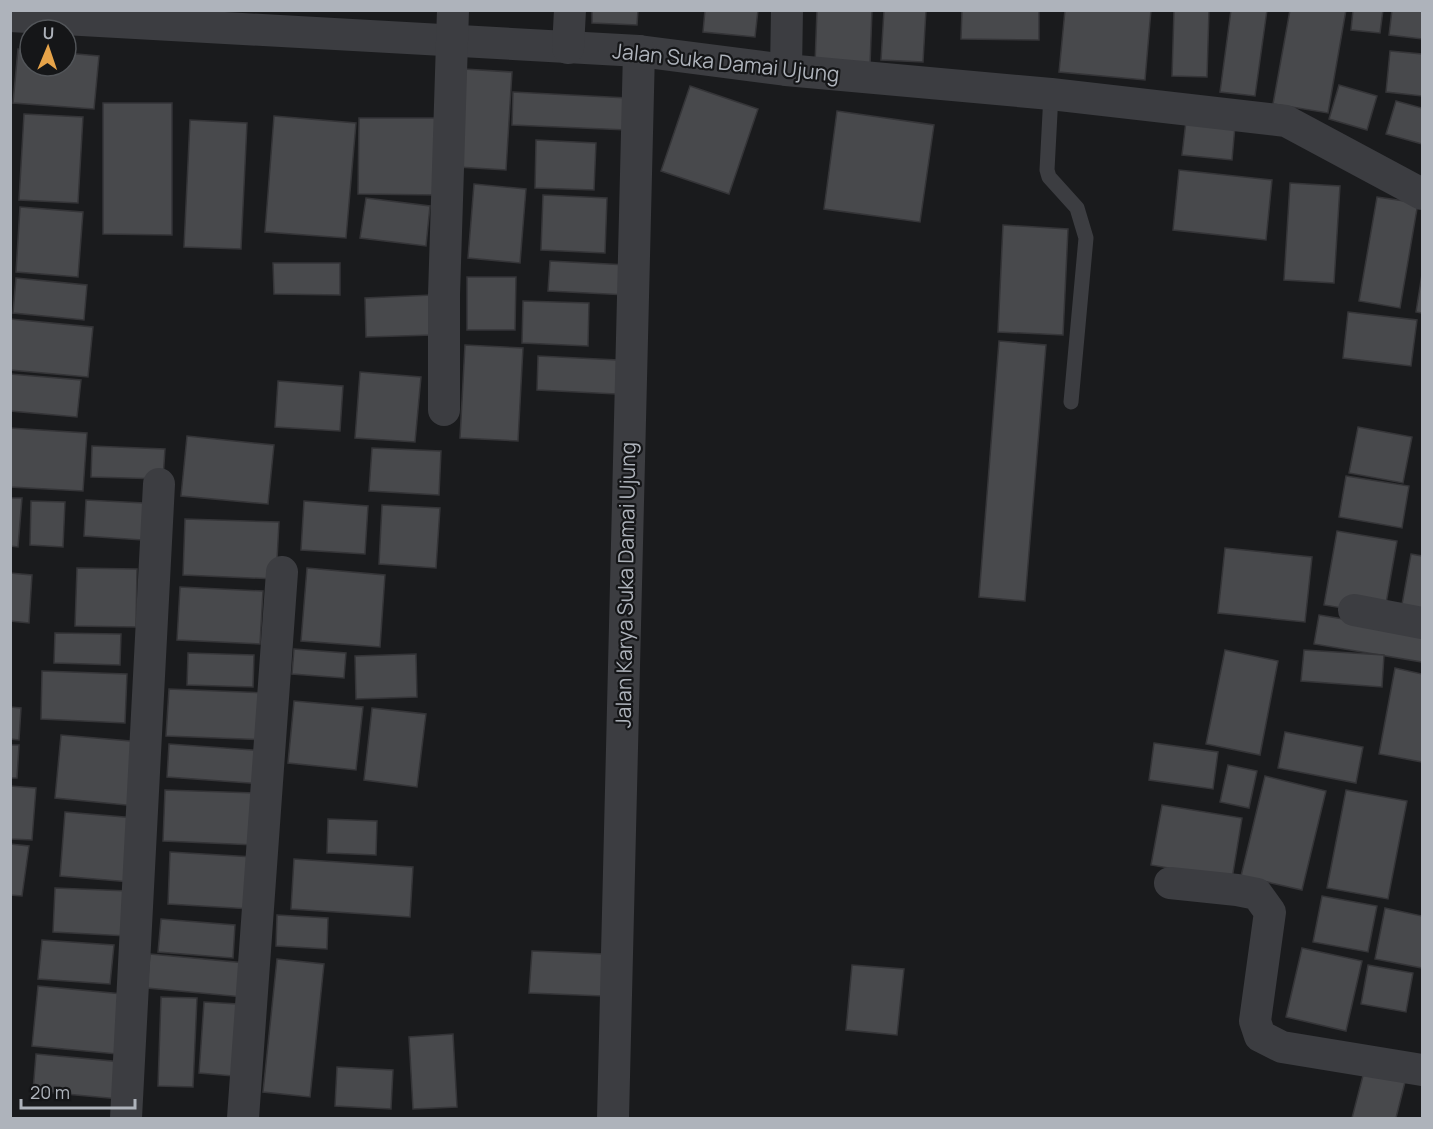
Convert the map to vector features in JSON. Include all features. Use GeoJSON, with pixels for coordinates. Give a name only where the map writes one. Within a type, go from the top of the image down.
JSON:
{"type":"FeatureCollection","features":[{"type":"Feature","properties":{"kind":"street"},"geometry":{"type":"LineString","coordinates":[[568,48],[570,10]]}},
{"type":"Feature","properties":{"kind":"street"},"geometry":{"type":"LineString","coordinates":[[786,70],[787,10]]}},
{"type":"Feature","properties":{"kind":"street","name":"Jalan Suka Damai Ujung"},"geometry":{"type":"LineString","coordinates":[[10,16],[90,16],[453,26],[568,48],[639,51],[786,70],[1051,94],[1286,121],[1422,195]]}},
{"type":"Feature","properties":{"kind":"street"},"geometry":{"type":"LineString","coordinates":[[444,410],[444,295],[453,26]]}},
{"type":"Feature","properties":{"kind":"street","name":"Jalan Karya Suka Damai Ujung"},"geometry":{"type":"LineString","coordinates":[[613,1119],[639,51]]}},
{"type":"Feature","properties":{"kind":"street"},"geometry":{"type":"LineString","coordinates":[[126,1119],[159,484]]}},
{"type":"Feature","properties":{"kind":"street"},"geometry":{"type":"LineString","coordinates":[[243,1119],[282,572]]}},
{"type":"Feature","properties":{"kind":"street"},"geometry":{"type":"LineString","coordinates":[[1354,610],[1422,623]]}},
{"type":"Feature","properties":{"kind":"street"},"geometry":{"type":"LineString","coordinates":[[1170,883],[1257,894],[1270,912],[1255,1021],[1260,1036],[1282,1047],[1422,1070]]}},
{"type":"Feature","properties":{"kind":"lane"},"geometry":{"type":"LineString","coordinates":[[1051,94],[1047,170],[1049,177],[1077,208],[1086,238],[1071,402]]}},
{"type":"Feature","properties":{"kind":"building"},"geometry":{"type":"Polygon","coordinates":[[[592,10],[638,10],[637,25],[592,23],[592,10]]]}},
{"type":"Feature","properties":{"kind":"building"},"geometry":{"type":"Polygon","coordinates":[[[705,10],[758,10],[755,37],[703,32],[705,10]]]}},
{"type":"Feature","properties":{"kind":"building"},"geometry":{"type":"Polygon","coordinates":[[[817,10],[872,10],[870,66],[815,64],[817,10]]]}},
{"type":"Feature","properties":{"kind":"building"},"geometry":{"type":"Polygon","coordinates":[[[884,10],[926,10],[923,62],[881,60],[884,10]]]}},
{"type":"Feature","properties":{"kind":"building"},"geometry":{"type":"Polygon","coordinates":[[[962,10],[1039,10],[1039,40],[961,39],[962,10]]]}},
{"type":"Feature","properties":{"kind":"building"},"geometry":{"type":"Polygon","coordinates":[[[1065,10],[1151,10],[1145,80],[1059,72],[1065,10]]]}},
{"type":"Feature","properties":{"kind":"building"},"geometry":{"type":"Polygon","coordinates":[[[1174,10],[1209,10],[1207,77],[1172,76],[1174,10]]]}},
{"type":"Feature","properties":{"kind":"building"},"geometry":{"type":"Polygon","coordinates":[[[1231,10],[1267,10],[1255,96],[1220,92],[1231,10]]]}},
{"type":"Feature","properties":{"kind":"building"},"geometry":{"type":"Polygon","coordinates":[[[1290,10],[1346,10],[1328,113],[1273,104],[1290,10]]]}},
{"type":"Feature","properties":{"kind":"building"},"geometry":{"type":"Polygon","coordinates":[[[1353,10],[1383,10],[1380,33],[1351,30],[1353,10]]]}},
{"type":"Feature","properties":{"kind":"building"},"geometry":{"type":"Polygon","coordinates":[[[1392,10],[1422,10],[1422,39],[1389,35],[1392,10]]]}},
{"type":"Feature","properties":{"kind":"building"},"geometry":{"type":"Polygon","coordinates":[[[18,49],[18,78],[78,78],[78,54],[99,56],[94,109],[13,103],[18,49]]]}},
{"type":"Feature","properties":{"kind":"building"},"geometry":{"type":"Polygon","coordinates":[[[1390,51],[1422,54],[1422,96],[1386,92],[1390,51]]]}},
{"type":"Feature","properties":{"kind":"building"},"geometry":{"type":"Polygon","coordinates":[[[464,69],[512,72],[506,170],[458,167],[464,69]]]}},
{"type":"Feature","properties":{"kind":"building"},"geometry":{"type":"Polygon","coordinates":[[[1339,85],[1377,96],[1367,130],[1329,119],[1339,85]]]}},
{"type":"Feature","properties":{"kind":"building"},"geometry":{"type":"Polygon","coordinates":[[[690,86],[758,109],[729,194],[661,171],[690,86]]]}},
{"type":"Feature","properties":{"kind":"building"},"geometry":{"type":"Polygon","coordinates":[[[513,92],[628,98],[627,130],[512,125],[513,92]]]}},
{"type":"Feature","properties":{"kind":"building"},"geometry":{"type":"Polygon","coordinates":[[[1396,101],[1422,108],[1422,144],[1386,134],[1396,101]]]}},
{"type":"Feature","properties":{"kind":"building"},"geometry":{"type":"Polygon","coordinates":[[[103,103],[172,103],[172,235],[103,234],[103,103]]]}},
{"type":"Feature","properties":{"kind":"building"},"geometry":{"type":"Polygon","coordinates":[[[837,111],[934,125],[920,222],[824,209],[837,111]]]}},
{"type":"Feature","properties":{"kind":"building"},"geometry":{"type":"Polygon","coordinates":[[[24,114],[83,117],[78,203],[19,200],[24,114]]]}},
{"type":"Feature","properties":{"kind":"building"},"geometry":{"type":"Polygon","coordinates":[[[274,116],[356,123],[346,238],[265,232],[274,116]]]}},
{"type":"Feature","properties":{"kind":"building"},"geometry":{"type":"Polygon","coordinates":[[[359,118],[440,118],[439,195],[358,194],[359,118]]]}},
{"type":"Feature","properties":{"kind":"building"},"geometry":{"type":"Polygon","coordinates":[[[190,120],[247,123],[241,249],[184,247],[190,120]]]}},
{"type":"Feature","properties":{"kind":"building"},"geometry":{"type":"Polygon","coordinates":[[[1186,121],[1235,126],[1232,160],[1182,155],[1186,121]]]}},
{"type":"Feature","properties":{"kind":"building"},"geometry":{"type":"Polygon","coordinates":[[[536,140],[596,143],[594,190],[535,188],[536,140]]]}},
{"type":"Feature","properties":{"kind":"building"},"geometry":{"type":"Polygon","coordinates":[[[1179,170],[1272,180],[1266,240],[1173,230],[1179,170]]]}},
{"type":"Feature","properties":{"kind":"building"},"geometry":{"type":"Polygon","coordinates":[[[1290,183],[1340,186],[1334,283],[1284,280],[1290,183]]]}},
{"type":"Feature","properties":{"kind":"building"},"geometry":{"type":"Polygon","coordinates":[[[474,184],[526,189],[520,263],[468,258],[474,184]]]}},
{"type":"Feature","properties":{"kind":"building"},"geometry":{"type":"Polygon","coordinates":[[[543,195],[607,198],[605,253],[541,250],[543,195]]]}},
{"type":"Feature","properties":{"kind":"building"},"geometry":{"type":"Polygon","coordinates":[[[1377,197],[1418,203],[1400,308],[1359,301],[1377,197]]]}},
{"type":"Feature","properties":{"kind":"building"},"geometry":{"type":"Polygon","coordinates":[[[366,198],[430,206],[426,246],[360,238],[366,198]]]}},
{"type":"Feature","properties":{"kind":"building"},"geometry":{"type":"Polygon","coordinates":[[[20,207],[83,212],[78,277],[16,272],[20,207]]]}},
{"type":"Feature","properties":{"kind":"building"},"geometry":{"type":"Polygon","coordinates":[[[1003,225],[1068,229],[1063,335],[998,332],[1003,225]]]}},
{"type":"Feature","properties":{"kind":"building"},"geometry":{"type":"Polygon","coordinates":[[[550,261],[628,265],[627,295],[548,291],[550,261]]]}},
{"type":"Feature","properties":{"kind":"building"},"geometry":{"type":"Polygon","coordinates":[[[273,263],[340,263],[340,295],[274,294],[273,263]]]}},
{"type":"Feature","properties":{"kind":"building"},"geometry":{"type":"Polygon","coordinates":[[[1422,274],[1422,313],[1416,312],[1422,274]]]}},
{"type":"Feature","properties":{"kind":"building"},"geometry":{"type":"Polygon","coordinates":[[[467,277],[516,277],[515,330],[467,330],[467,277]]]}},
{"type":"Feature","properties":{"kind":"building"},"geometry":{"type":"Polygon","coordinates":[[[16,278],[87,285],[84,320],[13,313],[16,278]]]}},
{"type":"Feature","properties":{"kind":"building"},"geometry":{"type":"Polygon","coordinates":[[[432,295],[434,335],[366,337],[365,298],[432,295]]]}},
{"type":"Feature","properties":{"kind":"building"},"geometry":{"type":"Polygon","coordinates":[[[523,301],[589,303],[588,346],[522,343],[523,301]]]}},
{"type":"Feature","properties":{"kind":"building"},"geometry":{"type":"Polygon","coordinates":[[[1348,312],[1417,320],[1411,366],[1343,358],[1348,312]]]}},
{"type":"Feature","properties":{"kind":"building"},"geometry":{"type":"Polygon","coordinates":[[[10,319],[93,327],[88,377],[10,370],[10,319]]]}},
{"type":"Feature","properties":{"kind":"building"},"geometry":{"type":"Polygon","coordinates":[[[999,341],[1046,345],[1025,601],[979,597],[999,341]]]}},
{"type":"Feature","properties":{"kind":"building"},"geometry":{"type":"Polygon","coordinates":[[[465,345],[523,348],[518,441],[460,438],[465,345]]]}},
{"type":"Feature","properties":{"kind":"building"},"geometry":{"type":"Polygon","coordinates":[[[538,356],[618,360],[616,394],[537,390],[538,356]]]}},
{"type":"Feature","properties":{"kind":"building"},"geometry":{"type":"Polygon","coordinates":[[[360,372],[421,377],[415,442],[355,438],[360,372]]]}},
{"type":"Feature","properties":{"kind":"building"},"geometry":{"type":"Polygon","coordinates":[[[10,374],[81,380],[77,417],[10,411],[10,374]]]}},
{"type":"Feature","properties":{"kind":"building"},"geometry":{"type":"Polygon","coordinates":[[[278,381],[343,386],[340,431],[275,427],[278,381]]]}},
{"type":"Feature","properties":{"kind":"building"},"geometry":{"type":"Polygon","coordinates":[[[1358,427],[1412,437],[1403,483],[1349,473],[1358,427]]]}},
{"type":"Feature","properties":{"kind":"building"},"geometry":{"type":"Polygon","coordinates":[[[10,428],[87,433],[83,491],[10,487],[10,428]]]}},
{"type":"Feature","properties":{"kind":"building"},"geometry":{"type":"Polygon","coordinates":[[[187,436],[274,445],[268,504],[181,496],[187,436]]]}},
{"type":"Feature","properties":{"kind":"building"},"geometry":{"type":"Polygon","coordinates":[[[92,446],[165,449],[163,479],[91,477],[92,446]]]}},
{"type":"Feature","properties":{"kind":"building"},"geometry":{"type":"Polygon","coordinates":[[[372,448],[441,451],[439,495],[369,491],[372,448]]]}},
{"type":"Feature","properties":{"kind":"building"},"geometry":{"type":"Polygon","coordinates":[[[1346,476],[1409,486],[1402,528],[1339,517],[1346,476]]]}},
{"type":"Feature","properties":{"kind":"building"},"geometry":{"type":"Polygon","coordinates":[[[10,498],[22,498],[18,547],[10,546],[10,498]]]}},
{"type":"Feature","properties":{"kind":"building"},"geometry":{"type":"Polygon","coordinates":[[[86,500],[144,503],[142,540],[84,536],[86,500]]]}},
{"type":"Feature","properties":{"kind":"building"},"geometry":{"type":"Polygon","coordinates":[[[31,501],[65,502],[63,547],[30,545],[31,501]]]}},
{"type":"Feature","properties":{"kind":"building"},"geometry":{"type":"Polygon","coordinates":[[[304,501],[368,506],[365,554],[301,550],[304,501]]]}},
{"type":"Feature","properties":{"kind":"building"},"geometry":{"type":"Polygon","coordinates":[[[382,505],[440,508],[436,568],[379,564],[382,505]]]}},
{"type":"Feature","properties":{"kind":"building"},"geometry":{"type":"Polygon","coordinates":[[[185,519],[279,522],[276,579],[183,575],[185,519]]]}},
{"type":"Feature","properties":{"kind":"building"},"geometry":{"type":"Polygon","coordinates":[[[1337,531],[1397,541],[1384,615],[1324,605],[1337,531]]]}},
{"type":"Feature","properties":{"kind":"building"},"geometry":{"type":"Polygon","coordinates":[[[1225,548],[1312,557],[1305,622],[1218,613],[1225,548]]]}},
{"type":"Feature","properties":{"kind":"building"},"geometry":{"type":"Polygon","coordinates":[[[1411,554],[1422,556],[1422,613],[1401,610],[1411,554]]]}},
{"type":"Feature","properties":{"kind":"building"},"geometry":{"type":"Polygon","coordinates":[[[77,568],[137,569],[136,627],[75,626],[77,568]]]}},
{"type":"Feature","properties":{"kind":"building"},"geometry":{"type":"Polygon","coordinates":[[[307,568],[385,575],[380,647],[301,641],[307,568]]]}},
{"type":"Feature","properties":{"kind":"building"},"geometry":{"type":"Polygon","coordinates":[[[10,573],[32,575],[29,623],[10,621],[10,573]]]}},
{"type":"Feature","properties":{"kind":"building"},"geometry":{"type":"Polygon","coordinates":[[[180,587],[263,591],[260,644],[177,640],[180,587]]]}},
{"type":"Feature","properties":{"kind":"building"},"geometry":{"type":"Polygon","coordinates":[[[1319,615],[1422,632],[1422,662],[1314,644],[1319,615]]]}},
{"type":"Feature","properties":{"kind":"building"},"geometry":{"type":"Polygon","coordinates":[[[55,633],[121,634],[120,665],[54,663],[55,633]]]}},
{"type":"Feature","properties":{"kind":"building"},"geometry":{"type":"Polygon","coordinates":[[[294,649],[346,653],[344,678],[292,674],[294,649]]]}},
{"type":"Feature","properties":{"kind":"building"},"geometry":{"type":"Polygon","coordinates":[[[1225,650],[1278,661],[1260,755],[1206,744],[1225,650]]]}},
{"type":"Feature","properties":{"kind":"building"},"geometry":{"type":"Polygon","coordinates":[[[1304,650],[1384,655],[1382,687],[1301,681],[1304,650]]]}},
{"type":"Feature","properties":{"kind":"building"},"geometry":{"type":"Polygon","coordinates":[[[188,653],[254,655],[253,687],[187,685],[188,653]]]}},
{"type":"Feature","properties":{"kind":"building"},"geometry":{"type":"Polygon","coordinates":[[[416,654],[417,697],[356,699],[355,656],[416,654]]]}},
{"type":"Feature","properties":{"kind":"building"},"geometry":{"type":"Polygon","coordinates":[[[1395,668],[1422,674],[1422,762],[1379,754],[1395,668]]]}},
{"type":"Feature","properties":{"kind":"building"},"geometry":{"type":"Polygon","coordinates":[[[42,671],[127,674],[125,723],[41,719],[42,671]]]}},
{"type":"Feature","properties":{"kind":"building"},"geometry":{"type":"Polygon","coordinates":[[[169,689],[268,693],[266,740],[166,736],[169,689]]]}},
{"type":"Feature","properties":{"kind":"building"},"geometry":{"type":"Polygon","coordinates":[[[294,701],[363,707],[356,770],[288,763],[294,701]]]}},
{"type":"Feature","properties":{"kind":"building"},"geometry":{"type":"Polygon","coordinates":[[[10,707],[21,708],[19,740],[10,739],[10,707]]]}},
{"type":"Feature","properties":{"kind":"building"},"geometry":{"type":"Polygon","coordinates":[[[372,708],[426,714],[417,787],[364,780],[372,708]]]}},
{"type":"Feature","properties":{"kind":"building"},"geometry":{"type":"Polygon","coordinates":[[[1285,732],[1363,747],[1356,783],[1278,768],[1285,732]]]}},
{"type":"Feature","properties":{"kind":"building"},"geometry":{"type":"Polygon","coordinates":[[[61,735],[142,742],[136,806],[55,798],[61,735]]]}},
{"type":"Feature","properties":{"kind":"building"},"geometry":{"type":"Polygon","coordinates":[[[1154,743],[1218,752],[1213,789],[1149,780],[1154,743]]]}},
{"type":"Feature","properties":{"kind":"building"},"geometry":{"type":"Polygon","coordinates":[[[169,744],[265,751],[262,784],[167,777],[169,744]]]}},
{"type":"Feature","properties":{"kind":"building"},"geometry":{"type":"Polygon","coordinates":[[[10,745],[19,745],[17,778],[10,778],[10,745]]]}},
{"type":"Feature","properties":{"kind":"building"},"geometry":{"type":"Polygon","coordinates":[[[1228,765],[1257,771],[1249,808],[1220,802],[1228,765]]]}},
{"type":"Feature","properties":{"kind":"building"},"geometry":{"type":"Polygon","coordinates":[[[1265,776],[1326,791],[1302,890],[1241,876],[1265,776]]]}},
{"type":"Feature","properties":{"kind":"building"},"geometry":{"type":"Polygon","coordinates":[[[10,786],[36,788],[32,840],[10,839],[10,786]]]}},
{"type":"Feature","properties":{"kind":"building"},"geometry":{"type":"Polygon","coordinates":[[[165,790],[257,793],[255,845],[163,841],[165,790]]]}},
{"type":"Feature","properties":{"kind":"building"},"geometry":{"type":"Polygon","coordinates":[[[1346,790],[1407,801],[1388,899],[1327,888],[1346,790]]]}},
{"type":"Feature","properties":{"kind":"building"},"geometry":{"type":"Polygon","coordinates":[[[1162,805],[1242,818],[1232,879],[1151,865],[1162,805]]]}},
{"type":"Feature","properties":{"kind":"building"},"geometry":{"type":"Polygon","coordinates":[[[65,812],[136,818],[130,882],[60,876],[65,812]]]}},
{"type":"Feature","properties":{"kind":"building"},"geometry":{"type":"Polygon","coordinates":[[[328,819],[377,821],[376,855],[327,853],[328,819]]]}},
{"type":"Feature","properties":{"kind":"building"},"geometry":{"type":"Polygon","coordinates":[[[10,844],[29,846],[22,896],[10,895],[10,844]]]}},
{"type":"Feature","properties":{"kind":"building"},"geometry":{"type":"Polygon","coordinates":[[[170,852],[254,857],[251,909],[168,904],[170,852]]]}},
{"type":"Feature","properties":{"kind":"building"},"geometry":{"type":"Polygon","coordinates":[[[294,859],[413,867],[410,917],[291,909],[294,859]]]}},
{"type":"Feature","properties":{"kind":"building"},"geometry":{"type":"Polygon","coordinates":[[[55,888],[129,891],[127,936],[53,932],[55,888]]]}},
{"type":"Feature","properties":{"kind":"building"},"geometry":{"type":"Polygon","coordinates":[[[1322,896],[1377,906],[1368,952],[1313,942],[1322,896]]]}},
{"type":"Feature","properties":{"kind":"building"},"geometry":{"type":"Polygon","coordinates":[[[1385,908],[1422,916],[1422,968],[1375,959],[1385,908]]]}},
{"type":"Feature","properties":{"kind":"building"},"geometry":{"type":"Polygon","coordinates":[[[277,915],[328,918],[327,949],[276,946],[277,915]]]}},
{"type":"Feature","properties":{"kind":"building"},"geometry":{"type":"Polygon","coordinates":[[[161,919],[235,925],[233,958],[158,952],[161,919]]]}},
{"type":"Feature","properties":{"kind":"building"},"geometry":{"type":"Polygon","coordinates":[[[42,940],[114,945],[110,984],[38,979],[42,940]]]}},
{"type":"Feature","properties":{"kind":"building"},"geometry":{"type":"Polygon","coordinates":[[[1302,948],[1362,961],[1346,1031],[1286,1017],[1302,948]]]}},
{"type":"Feature","properties":{"kind":"building"},"geometry":{"type":"Polygon","coordinates":[[[532,951],[605,954],[603,996],[529,993],[532,951]]]}},
{"type":"Feature","properties":{"kind":"building"},"geometry":{"type":"Polygon","coordinates":[[[150,954],[246,963],[243,997],[147,988],[150,954]]]}},
{"type":"Feature","properties":{"kind":"building"},"geometry":{"type":"Polygon","coordinates":[[[277,959],[324,964],[310,1097],[263,1092],[277,959]]]}},
{"type":"Feature","properties":{"kind":"building"},"geometry":{"type":"Polygon","coordinates":[[[852,965],[904,969],[897,1035],[846,1030],[852,965]]]}},
{"type":"Feature","properties":{"kind":"building"},"geometry":{"type":"Polygon","coordinates":[[[1368,965],[1413,973],[1406,1012],[1361,1004],[1368,965]]]}},
{"type":"Feature","properties":{"kind":"building"},"geometry":{"type":"Polygon","coordinates":[[[38,986],[123,994],[117,1054],[32,1046],[38,986]]]}},
{"type":"Feature","properties":{"kind":"building"},"geometry":{"type":"Polygon","coordinates":[[[161,997],[197,998],[193,1087],[158,1086],[161,997]]]}},
{"type":"Feature","properties":{"kind":"building"},"geometry":{"type":"Polygon","coordinates":[[[204,1002],[238,1004],[233,1076],[199,1073],[204,1002]]]}},
{"type":"Feature","properties":{"kind":"building"},"geometry":{"type":"Polygon","coordinates":[[[453,1034],[457,1107],[413,1109],[409,1037],[453,1034]]]}},
{"type":"Feature","properties":{"kind":"building"},"geometry":{"type":"Polygon","coordinates":[[[36,1054],[123,1062],[119,1099],[33,1091],[36,1054]]]}},
{"type":"Feature","properties":{"kind":"building"},"geometry":{"type":"Polygon","coordinates":[[[1366,1064],[1407,1074],[1396,1118],[1352,1118],[1366,1064]]]}},
{"type":"Feature","properties":{"kind":"building"},"geometry":{"type":"Polygon","coordinates":[[[337,1067],[393,1070],[391,1109],[335,1106],[337,1067]]]}}]}
